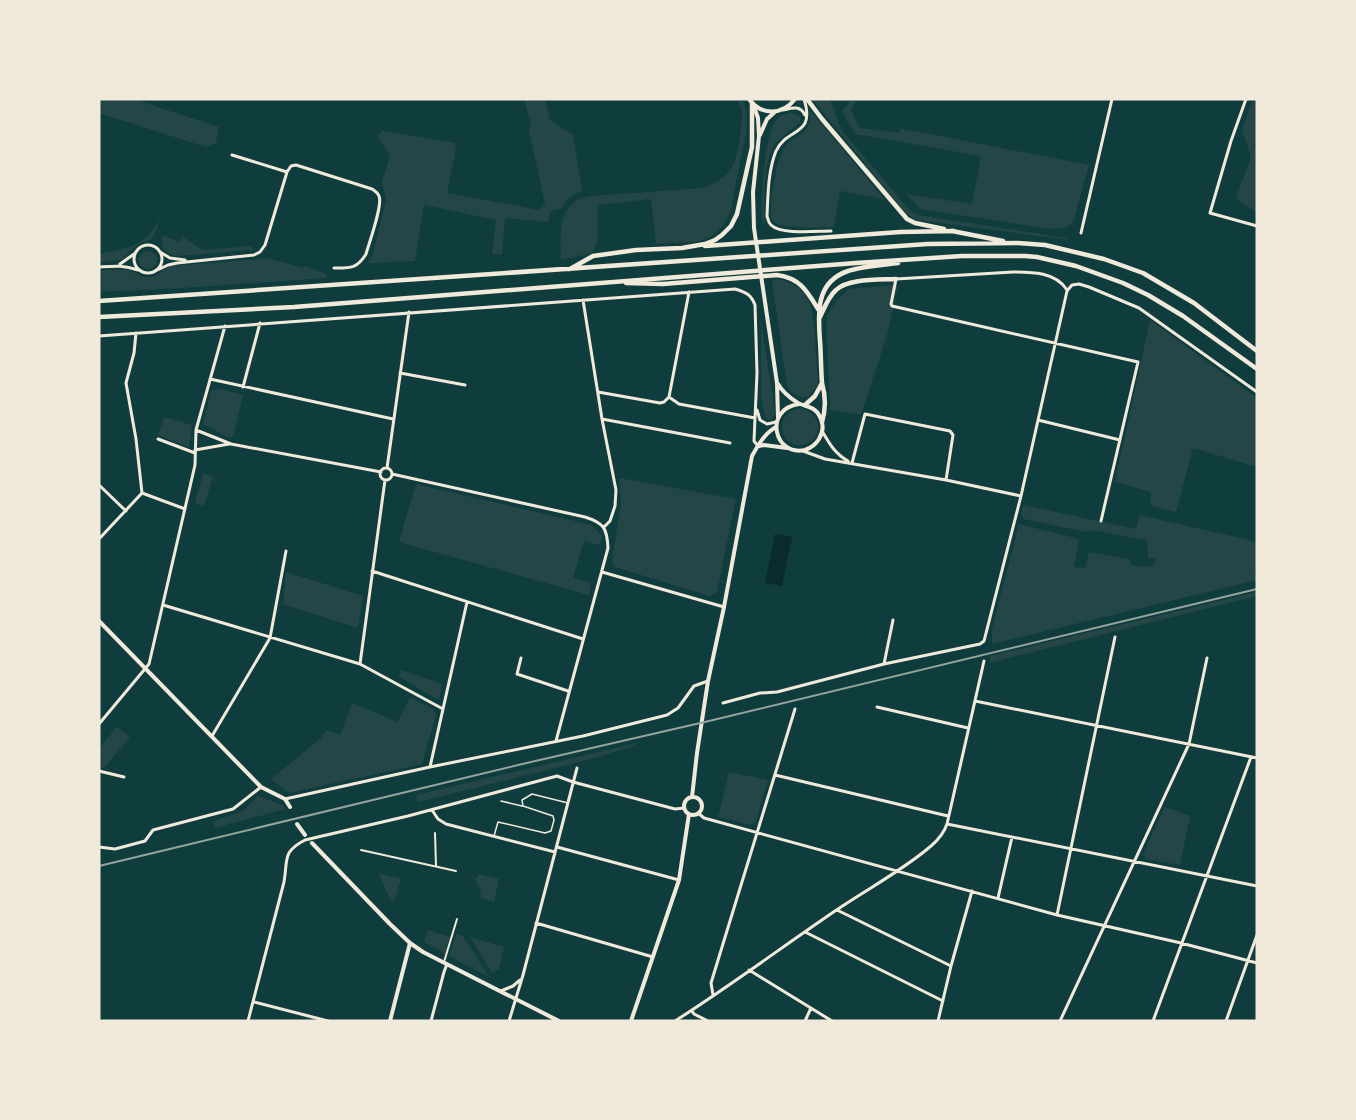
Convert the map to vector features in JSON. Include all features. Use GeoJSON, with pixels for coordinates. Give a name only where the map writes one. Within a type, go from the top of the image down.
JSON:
{"type":"FeatureCollection","features":[{"type":"Feature","properties":{"kind":"highway"},"geometry":{"type":"LineString","coordinates":[[805,99],[907,219],[915,223],[1011,243]]}},
{"type":"Feature","properties":{"kind":"highway"},"geometry":{"type":"LineString","coordinates":[[682,248],[715,240],[731,226],[737,214],[752,147],[751,101]]}},
{"type":"Feature","properties":{"kind":"highway"},"geometry":{"type":"LineString","coordinates":[[568,270],[593,256],[636,250],[900,232],[954,231]]}},
{"type":"Feature","properties":{"kind":"highway"},"geometry":{"type":"LineString","coordinates":[[99,299],[568,270],[905,246],[1011,243],[1045,245],[1078,252],[1143,273],[1194,303],[1257,351]]}},
{"type":"Feature","properties":{"kind":"highway"},"geometry":{"type":"LineString","coordinates":[[99,317],[294,307],[925,258],[1025,256],[1076,266],[1148,295],[1183,316],[1257,369]]}},
{"type":"Feature","properties":{"kind":"highway"},"geometry":{"type":"LineString","coordinates":[[822,423],[825,392],[822,383],[818,310],[822,295],[839,276],[849,271],[925,258]]}},
{"type":"Feature","properties":{"kind":"highway"},"geometry":{"type":"LineString","coordinates":[[602,282],[663,284],[777,275],[787,277],[802,286],[818,310]]}},
{"type":"Feature","properties":{"kind":"highway"},"geometry":{"type":"LineString","coordinates":[[818,321],[828,301],[842,285],[858,281],[896,279]]}},
{"type":"Feature","properties":{"kind":"highway"},"geometry":{"type":"LineString","coordinates":[[806,405],[815,396],[822,383]]}},
{"type":"Feature","properties":{"kind":"street"},"geometry":{"type":"LineString","coordinates":[[759,136],[770,115],[789,106],[795,99]]}},
{"type":"Feature","properties":{"kind":"street"},"geometry":{"type":"LineString","coordinates":[[805,99],[807,118],[804,125],[777,149],[772,163],[767,216],[773,227],[784,230],[831,231]]}},
{"type":"Feature","properties":{"kind":"street"},"geometry":{"type":"LineString","coordinates":[[1082,233],[1112,99]]}},
{"type":"Feature","properties":{"kind":"street"},"geometry":{"type":"LineString","coordinates":[[1246,99],[1210,213],[1257,226]]}},
{"type":"Feature","properties":{"kind":"street"},"geometry":{"type":"LineString","coordinates":[[751,101],[761,110],[779,111],[796,107],[803,110],[807,118]]}},
{"type":"Feature","properties":{"kind":"street"},"geometry":{"type":"LineString","coordinates":[[751,101],[758,118],[759,136],[753,192],[754,228],[777,383],[779,439],[789,448]]}},
{"type":"Feature","properties":{"kind":"street"},"geometry":{"type":"LineString","coordinates":[[232,154],[287,172]]}},
{"type":"Feature","properties":{"kind":"street"},"geometry":{"type":"LineString","coordinates":[[99,267],[127,266],[146,273],[168,265],[254,255],[260,252],[265,245],[287,172],[291,166],[296,165],[372,189],[378,193],[380,203],[363,260],[357,266],[350,268],[334,268]]}},
{"type":"Feature","properties":{"kind":"street"},"geometry":{"type":"LineString","coordinates":[[119,265],[147,245],[170,258],[190,261]]}},
{"type":"Feature","properties":{"kind":"street"},"geometry":{"type":"LineString","coordinates":[[137,251],[134,258],[139,270]]}},
{"type":"Feature","properties":{"kind":"street"},"geometry":{"type":"LineString","coordinates":[[153,272],[161,263],[159,251]]}},
{"type":"Feature","properties":{"kind":"street"},"geometry":{"type":"LineString","coordinates":[[1067,291],[1056,278],[1030,272],[896,279],[891,304],[1138,362],[1101,521]]}},
{"type":"Feature","properties":{"kind":"street"},"geometry":{"type":"LineString","coordinates":[[723,703],[760,693],[777,692],[884,664],[980,644],[984,641],[1022,496],[1067,291],[1072,285],[1079,284],[1139,308],[1257,392]]}},
{"type":"Feature","properties":{"kind":"street"},"geometry":{"type":"LineString","coordinates":[[99,336],[735,289],[748,294],[753,299],[754,305],[758,373],[754,441],[758,446]]}},
{"type":"Feature","properties":{"kind":"street"},"geometry":{"type":"LineString","coordinates":[[598,392],[660,403],[669,398],[689,292]]}},
{"type":"Feature","properties":{"kind":"street"},"geometry":{"type":"LineString","coordinates":[[583,300],[602,420],[616,490],[615,506],[610,521],[604,527]]}},
{"type":"Feature","properties":{"kind":"street"},"geometry":{"type":"LineString","coordinates":[[387,468],[409,312]]}},
{"type":"Feature","properties":{"kind":"street"},"geometry":{"type":"LineString","coordinates":[[243,387],[260,323]]}},
{"type":"Feature","properties":{"kind":"street"},"geometry":{"type":"LineString","coordinates":[[99,724],[149,664],[195,465],[196,430],[225,326]]}},
{"type":"Feature","properties":{"kind":"street"},"geometry":{"type":"LineString","coordinates":[[99,539],[142,494],[136,439],[126,383],[134,353],[136,333]]}},
{"type":"Feature","properties":{"kind":"street"},"geometry":{"type":"LineString","coordinates":[[400,372],[465,385]]}},
{"type":"Feature","properties":{"kind":"street"},"geometry":{"type":"LineString","coordinates":[[210,379],[393,419]]}},
{"type":"Feature","properties":{"kind":"street"},"geometry":{"type":"LineString","coordinates":[[777,383],[788,396],[799,404]]}},
{"type":"Feature","properties":{"kind":"street"},"geometry":{"type":"LineString","coordinates":[[669,398],[679,404],[755,418]]}},
{"type":"Feature","properties":{"kind":"street"},"geometry":{"type":"LineString","coordinates":[[692,797],[708,681],[752,456],[786,408],[799,404],[816,411],[822,423],[821,436],[815,444],[801,450]]}},
{"type":"Feature","properties":{"kind":"street"},"geometry":{"type":"LineString","coordinates":[[756,409],[760,420],[768,424],[777,422]]}},
{"type":"Feature","properties":{"kind":"street"},"geometry":{"type":"LineString","coordinates":[[852,463],[865,414],[877,416],[950,431],[953,435],[946,480]]}},
{"type":"Feature","properties":{"kind":"street"},"geometry":{"type":"LineString","coordinates":[[602,420],[730,443]]}},
{"type":"Feature","properties":{"kind":"street"},"geometry":{"type":"LineString","coordinates":[[1038,420],[1120,440]]}},
{"type":"Feature","properties":{"kind":"street"},"geometry":{"type":"LineString","coordinates":[[196,430],[231,444],[381,472]]}},
{"type":"Feature","properties":{"kind":"street"},"geometry":{"type":"LineString","coordinates":[[822,431],[830,446],[841,458],[852,463]]}},
{"type":"Feature","properties":{"kind":"street"},"geometry":{"type":"LineString","coordinates":[[158,439],[195,452],[231,444]]}},
{"type":"Feature","properties":{"kind":"street"},"geometry":{"type":"LineString","coordinates":[[758,446],[801,450],[825,459],[1022,496]]}},
{"type":"Feature","properties":{"kind":"street"},"geometry":{"type":"LineString","coordinates":[[381,472],[387,468]]}},
{"type":"Feature","properties":{"kind":"street"},"geometry":{"type":"LineString","coordinates":[[387,468],[392,474],[585,517],[597,521],[604,527],[608,548],[556,741]]}},
{"type":"Feature","properties":{"kind":"street"},"geometry":{"type":"LineString","coordinates":[[381,472],[381,477],[385,480]]}},
{"type":"Feature","properties":{"kind":"street"},"geometry":{"type":"LineString","coordinates":[[385,480],[389,479],[392,474]]}},
{"type":"Feature","properties":{"kind":"street"},"geometry":{"type":"LineString","coordinates":[[360,664],[385,480]]}},
{"type":"Feature","properties":{"kind":"street"},"geometry":{"type":"LineString","coordinates":[[99,485],[126,511]]}},
{"type":"Feature","properties":{"kind":"street"},"geometry":{"type":"LineString","coordinates":[[142,494],[185,509]]}},
{"type":"Feature","properties":{"kind":"street"},"geometry":{"type":"LineString","coordinates":[[211,736],[270,638],[286,551]]}},
{"type":"Feature","properties":{"kind":"street"},"geometry":{"type":"LineString","coordinates":[[372,572],[583,639]]}},
{"type":"Feature","properties":{"kind":"street"},"geometry":{"type":"LineString","coordinates":[[601,572],[724,607]]}},
{"type":"Feature","properties":{"kind":"street"},"geometry":{"type":"LineString","coordinates":[[430,767],[467,602]]}},
{"type":"Feature","properties":{"kind":"street"},"geometry":{"type":"LineString","coordinates":[[163,605],[360,664],[443,709]]}},
{"type":"Feature","properties":{"kind":"street"},"geometry":{"type":"LineString","coordinates":[[884,664],[893,620]]}},
{"type":"Feature","properties":{"kind":"street"},"geometry":{"type":"LineString","coordinates":[[99,621],[261,787],[285,800],[290,807]]}},
{"type":"Feature","properties":{"kind":"street"},"geometry":{"type":"LineString","coordinates":[[1057,915],[1115,637]]}},
{"type":"Feature","properties":{"kind":"street"},"geometry":{"type":"LineString","coordinates":[[521,658],[517,674],[568,691]]}},
{"type":"Feature","properties":{"kind":"street"},"geometry":{"type":"LineString","coordinates":[[1060,1021],[1189,744],[1207,658]]}},
{"type":"Feature","properties":{"kind":"street"},"geometry":{"type":"LineString","coordinates":[[675,1021],[898,871],[931,846],[944,831],[984,661]]}},
{"type":"Feature","properties":{"kind":"street"},"geometry":{"type":"LineString","coordinates":[[285,800],[667,716],[678,708],[694,686],[708,681]]}},
{"type":"Feature","properties":{"kind":"street"},"geometry":{"type":"LineString","coordinates":[[975,701],[1257,758]]}},
{"type":"Feature","properties":{"kind":"street"},"geometry":{"type":"LineString","coordinates":[[877,707],[968,728]]}},
{"type":"Feature","properties":{"kind":"street"},"geometry":{"type":"LineString","coordinates":[[713,995],[711,983],[795,709]]}},
{"type":"Feature","properties":{"kind":"street"},"geometry":{"type":"LineString","coordinates":[[1153,1021],[1251,757]]}},
{"type":"Feature","properties":{"kind":"street"},"geometry":{"type":"LineString","coordinates":[[509,1021],[577,768]]}},
{"type":"Feature","properties":{"kind":"street"},"geometry":{"type":"LineString","coordinates":[[99,771],[124,777]]}},
{"type":"Feature","properties":{"kind":"street"},"geometry":{"type":"LineString","coordinates":[[775,775],[948,816]]}},
{"type":"Feature","properties":{"kind":"street"},"geometry":{"type":"LineString","coordinates":[[249,1021],[284,882],[286,859],[292,848],[305,838],[432,810],[557,776],[675,809],[684,808]]}},
{"type":"Feature","properties":{"kind":"street"},"geometry":{"type":"LineString","coordinates":[[99,847],[115,849],[145,841],[153,830],[233,809],[261,787]]}},
{"type":"Feature","properties":{"kind":"street"},"geometry":{"type":"LineString","coordinates":[[692,797],[701,801],[701,809],[693,815],[684,808],[685,801],[692,797]]}},
{"type":"Feature","properties":{"kind":"street"},"geometry":{"type":"LineString","coordinates":[[432,810],[438,819],[446,824],[555,852]]}},
{"type":"Feature","properties":{"kind":"street"},"geometry":{"type":"LineString","coordinates":[[698,813],[704,818],[1057,915],[1257,963]]}},
{"type":"Feature","properties":{"kind":"street"},"geometry":{"type":"LineString","coordinates":[[631,1021],[679,880],[689,814]]}},
{"type":"Feature","properties":{"kind":"street"},"geometry":{"type":"LineString","coordinates":[[297,824],[305,838]]}},
{"type":"Feature","properties":{"kind":"street"},"geometry":{"type":"LineString","coordinates":[[947,824],[1257,886]]}},
{"type":"Feature","properties":{"kind":"street"},"geometry":{"type":"LineString","coordinates":[[435,833],[436,866]]}},
{"type":"Feature","properties":{"kind":"street"},"geometry":{"type":"LineString","coordinates":[[998,898],[1012,837]]}},
{"type":"Feature","properties":{"kind":"street"},"geometry":{"type":"LineString","coordinates":[[312,843],[410,943],[423,952],[559,1021]]}},
{"type":"Feature","properties":{"kind":"street"},"geometry":{"type":"LineString","coordinates":[[557,847],[679,880]]}},
{"type":"Feature","properties":{"kind":"street"},"geometry":{"type":"LineString","coordinates":[[361,850],[456,871]]}},
{"type":"Feature","properties":{"kind":"street"},"geometry":{"type":"LineString","coordinates":[[938,1021],[972,891]]}},
{"type":"Feature","properties":{"kind":"street"},"geometry":{"type":"LineString","coordinates":[[837,910],[951,966]]}},
{"type":"Feature","properties":{"kind":"street"},"geometry":{"type":"LineString","coordinates":[[431,1021],[457,920]]}},
{"type":"Feature","properties":{"kind":"street"},"geometry":{"type":"LineString","coordinates":[[537,923],[653,957]]}},
{"type":"Feature","properties":{"kind":"street"},"geometry":{"type":"LineString","coordinates":[[805,932],[943,1000]]}},
{"type":"Feature","properties":{"kind":"street"},"geometry":{"type":"LineString","coordinates":[[1226,1021],[1257,936]]}},
{"type":"Feature","properties":{"kind":"street"},"geometry":{"type":"LineString","coordinates":[[390,1021],[410,943]]}},
{"type":"Feature","properties":{"kind":"street"},"geometry":{"type":"LineString","coordinates":[[749,970],[832,1021]]}},
{"type":"Feature","properties":{"kind":"street"},"geometry":{"type":"LineString","coordinates":[[501,991],[522,979]]}},
{"type":"Feature","properties":{"kind":"street"},"geometry":{"type":"LineString","coordinates":[[254,1002],[328,1021]]}},
{"type":"Feature","properties":{"kind":"street"},"geometry":{"type":"LineString","coordinates":[[805,1021],[812,1008]]}},
{"type":"Feature","properties":{"kind":"street"},"geometry":{"type":"LineString","coordinates":[[692,1010],[694,1014],[708,1021]]}},
{"type":"Feature","properties":{"kind":"lane"},"geometry":{"type":"LineString","coordinates":[[523,807],[522,800],[532,794],[568,803]]}},
{"type":"Feature","properties":{"kind":"lane"},"geometry":{"type":"LineString","coordinates":[[494,837],[498,822],[545,833],[551,831],[554,820],[553,816],[501,801]]}},
{"type":"Feature","properties":{"kind":"shaded area"},"geometry":{"type":"Polygon","coordinates":[[[99,99],[133,99],[219,127],[216,143],[206,147],[99,113],[99,99]]]}},
{"type":"Feature","properties":{"kind":"shaded area"},"geometry":{"type":"Polygon","coordinates":[[[524,99],[545,99],[550,120],[573,135],[582,190],[567,200],[561,209],[551,211],[548,222],[505,218],[502,254],[492,255],[496,220],[424,205],[415,261],[368,263],[373,254],[386,200],[382,182],[390,156],[377,135],[383,131],[455,143],[447,193],[539,210],[545,204],[524,99]]]}},
{"type":"Feature","properties":{"kind":"shaded area"},"geometry":{"type":"Polygon","coordinates":[[[736,99],[743,99],[747,116],[746,132],[730,213],[716,233],[699,241],[656,244],[651,199],[597,205],[598,240],[592,253],[561,260],[560,239],[563,220],[566,211],[580,199],[591,196],[703,188],[725,176],[733,165],[741,133],[742,110],[736,99]]]}},
{"type":"Feature","properties":{"kind":"shaded area"},"geometry":{"type":"Polygon","coordinates":[[[812,99],[830,99],[844,133],[900,199],[918,215],[1069,240],[917,220],[902,209],[812,99]]]}},
{"type":"Feature","properties":{"kind":"shaded area"},"geometry":{"type":"Polygon","coordinates":[[[851,99],[855,99],[851,109],[859,128],[899,133],[900,129],[920,132],[1089,165],[1073,222],[1065,228],[1050,229],[920,209],[906,194],[972,204],[981,156],[856,134],[842,110],[851,99]]]}},
{"type":"Feature","properties":{"kind":"shaded area"},"geometry":{"type":"Polygon","coordinates":[[[1252,101],[1257,104],[1257,213],[1236,198],[1251,157],[1242,130],[1252,101]]]}},
{"type":"Feature","properties":{"kind":"shaded area"},"geometry":{"type":"Polygon","coordinates":[[[810,110],[884,199],[840,191],[834,227],[791,227],[776,223],[771,219],[771,203],[780,156],[787,144],[806,130],[809,125],[810,110]]]}},
{"type":"Feature","properties":{"kind":"shaded area"},"geometry":{"type":"Polygon","coordinates":[[[788,113],[797,115],[800,122],[775,144],[771,152],[765,184],[765,228],[762,219],[762,198],[769,139],[776,120],[788,113]]]}},
{"type":"Feature","properties":{"kind":"shaded area"},"geometry":{"type":"Polygon","coordinates":[[[160,219],[150,240],[138,244],[121,260],[99,263],[99,254],[138,243],[149,235],[160,219]]]}},
{"type":"Feature","properties":{"kind":"shaded area"},"geometry":{"type":"Polygon","coordinates":[[[162,235],[180,242],[182,236],[205,250],[251,246],[253,250],[175,256],[164,248],[162,235]]]}},
{"type":"Feature","properties":{"kind":"shaded area"},"geometry":{"type":"Polygon","coordinates":[[[144,251],[152,251],[157,256],[155,267],[144,269],[139,264],[139,256],[144,251]]]}},
{"type":"Feature","properties":{"kind":"shaded area"},"geometry":{"type":"Polygon","coordinates":[[[267,258],[303,268],[305,266],[326,274],[326,278],[99,292],[99,271],[124,269],[150,277],[156,276],[171,266],[267,258]]]}},
{"type":"Feature","properties":{"kind":"shaded area"},"geometry":{"type":"Polygon","coordinates":[[[777,279],[797,287],[804,293],[811,308],[818,385],[808,397],[795,395],[787,385],[772,280],[777,279]]]}},
{"type":"Feature","properties":{"kind":"shaded area"},"geometry":{"type":"Polygon","coordinates":[[[898,286],[886,338],[861,415],[830,410],[827,316],[834,304],[848,289],[898,286]]]}},
{"type":"Feature","properties":{"kind":"shaded area"},"geometry":{"type":"Polygon","coordinates":[[[1150,320],[1257,398],[1257,467],[1193,448],[1176,512],[1151,506],[1151,492],[1115,482],[1150,320]]]}},
{"type":"Feature","properties":{"kind":"shaded area"},"geometry":{"type":"Polygon","coordinates":[[[761,321],[775,413],[771,420],[765,418],[761,395],[761,321]]]}},
{"type":"Feature","properties":{"kind":"shaded area"},"geometry":{"type":"Polygon","coordinates":[[[221,389],[243,395],[233,437],[227,437],[203,424],[211,391],[221,389]]]}},
{"type":"Feature","properties":{"kind":"shaded area"},"geometry":{"type":"Polygon","coordinates":[[[800,409],[813,414],[818,427],[813,440],[800,445],[787,440],[782,427],[787,414],[800,409]]]}},
{"type":"Feature","properties":{"kind":"shaded area"},"geometry":{"type":"Polygon","coordinates":[[[164,417],[192,425],[189,447],[158,435],[164,417]]]}},
{"type":"Feature","properties":{"kind":"shaded area"},"geometry":{"type":"Polygon","coordinates":[[[203,474],[213,476],[204,506],[195,503],[203,474]]]}},
{"type":"Feature","properties":{"kind":"shaded area"},"geometry":{"type":"Polygon","coordinates":[[[619,478],[736,499],[717,592],[709,596],[615,567],[612,561],[621,503],[619,478]]]}},
{"type":"Feature","properties":{"kind":"shaded area"},"geometry":{"type":"Polygon","coordinates":[[[416,484],[592,525],[602,536],[600,545],[584,541],[573,578],[591,583],[589,595],[399,542],[416,484]]]}},
{"type":"Feature","properties":{"kind":"shaded area"},"geometry":{"type":"Polygon","coordinates":[[[1023,505],[1136,529],[1140,515],[1257,542],[1257,570],[1255,571],[1257,580],[992,644],[992,629],[1019,524],[1079,539],[1074,567],[1085,568],[1089,552],[1130,559],[1131,565],[1152,567],[1157,559],[1148,557],[1147,540],[1092,530],[1086,532],[1024,519],[1021,515],[1023,505]]]}},
{"type":"Feature","properties":{"kind":"shaded area"},"geometry":{"type":"Polygon","coordinates":[[[775,534],[792,537],[782,586],[765,583],[775,534]]]}},
{"type":"Feature","properties":{"kind":"shaded area"},"geometry":{"type":"Polygon","coordinates":[[[286,572],[363,596],[358,628],[283,604],[286,572]]]}},
{"type":"Feature","properties":{"kind":"shaded area"},"geometry":{"type":"Polygon","coordinates":[[[1257,592],[1257,596],[989,663],[990,656],[1257,592]]]}},
{"type":"Feature","properties":{"kind":"shaded area"},"geometry":{"type":"Polygon","coordinates":[[[401,670],[442,684],[439,700],[399,677],[401,670]]]}},
{"type":"Feature","properties":{"kind":"shaded area"},"geometry":{"type":"Polygon","coordinates":[[[410,697],[433,709],[436,715],[422,764],[289,793],[271,779],[321,738],[326,730],[340,735],[352,703],[398,722],[410,697]]]}},
{"type":"Feature","properties":{"kind":"shaded area"},"geometry":{"type":"Polygon","coordinates":[[[117,727],[130,737],[104,768],[99,767],[99,749],[117,727]]]}},
{"type":"Feature","properties":{"kind":"shaded area"},"geometry":{"type":"Polygon","coordinates":[[[641,742],[595,758],[418,802],[416,795],[641,742]]]}},
{"type":"Feature","properties":{"kind":"shaded area"},"geometry":{"type":"Polygon","coordinates":[[[729,772],[768,780],[756,821],[751,825],[718,817],[729,772]]]}},
{"type":"Feature","properties":{"kind":"shaded area"},"geometry":{"type":"Polygon","coordinates":[[[258,796],[282,805],[285,809],[215,828],[214,821],[243,811],[258,796]]]}},
{"type":"Feature","properties":{"kind":"shaded area"},"geometry":{"type":"Polygon","coordinates":[[[1165,807],[1190,816],[1180,865],[1145,859],[1143,854],[1165,807]]]}},
{"type":"Feature","properties":{"kind":"shaded area"},"geometry":{"type":"Polygon","coordinates":[[[378,873],[401,879],[395,899],[392,900],[389,897],[378,873]]]}},
{"type":"Feature","properties":{"kind":"shaded area"},"geometry":{"type":"Polygon","coordinates":[[[479,874],[499,879],[494,902],[481,898],[480,888],[475,880],[479,874]]]}},
{"type":"Feature","properties":{"kind":"shaded area"},"geometry":{"type":"Polygon","coordinates":[[[428,930],[450,937],[445,954],[424,942],[428,930]]]}},
{"type":"Feature","properties":{"kind":"shaded area"},"geometry":{"type":"Polygon","coordinates":[[[456,934],[463,936],[489,977],[449,956],[456,934]]]}},
{"type":"Feature","properties":{"kind":"shaded area"},"geometry":{"type":"Polygon","coordinates":[[[470,937],[504,947],[499,969],[492,973],[470,937]]]}},
{"type":"Feature","properties":{"kind":"railway"},"geometry":{"type":"LineString","coordinates":[[99,866],[1257,589]]}}]}
